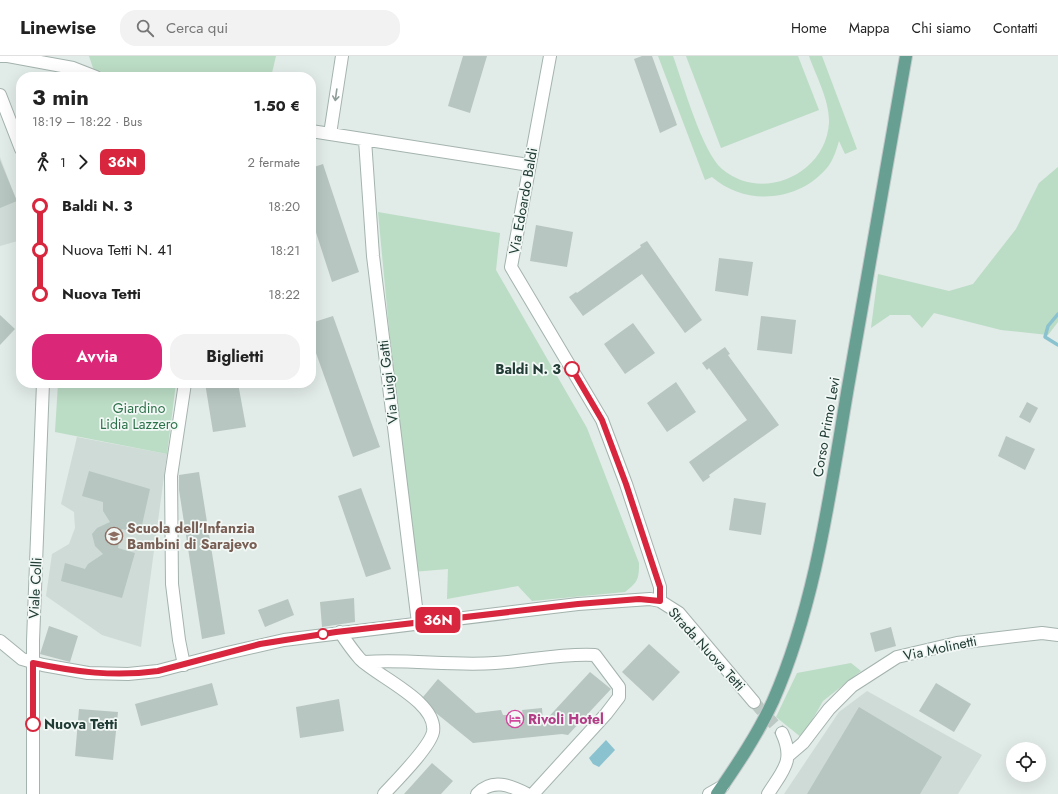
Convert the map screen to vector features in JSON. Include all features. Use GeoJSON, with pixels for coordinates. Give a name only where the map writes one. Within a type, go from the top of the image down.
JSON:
{"type":"FeatureCollection","features":[{"type":"Feature","properties":{"kind":"main road","name":"Corso Primo Levi"},"geometry":{"type":"LineString","coordinates":[[720,790],[772,703],[791,653],[811,581],[832,477],[906,56]]}},
{"type":"Feature","properties":{"kind":"street"},"geometry":{"type":"LineString","coordinates":[[0,56],[8,56],[73,68],[83,72]]}},
{"type":"Feature","properties":{"kind":"street"},"geometry":{"type":"LineString","coordinates":[[330,134],[342,56]]}},
{"type":"Feature","properties":{"kind":"street","name":"Via Edoardo Baldi"},"geometry":{"type":"LineString","coordinates":[[550,56],[511,267],[602,420],[626,484],[660,587],[660,601]]}},
{"type":"Feature","properties":{"kind":"street"},"geometry":{"type":"LineString","coordinates":[[0,95],[16,136]]}},
{"type":"Feature","properties":{"kind":"street"},"geometry":{"type":"LineString","coordinates":[[316,132],[529,165]]}},
{"type":"Feature","properties":{"kind":"street","name":"Via Luigi Gatti"},"geometry":{"type":"LineString","coordinates":[[365,140],[373,256],[418,623]]}},
{"type":"Feature","properties":{"kind":"street","name":"Viale Colli"},"geometry":{"type":"LineString","coordinates":[[33,794],[33,663],[43,388]]}},
{"type":"Feature","properties":{"kind":"street"},"geometry":{"type":"LineString","coordinates":[[184,388],[171,476],[172,584],[179,640],[184,665]]}},
{"type":"Feature","properties":{"kind":"street","name":"Strada Nuova Tetti"},"geometry":{"type":"LineString","coordinates":[[0,641],[22,659],[33,663],[88,674],[158,671],[260,644],[340,632],[639,599],[660,601],[670,606],[686,621],[754,702]]}},
{"type":"Feature","properties":{"kind":"street"},"geometry":{"type":"LineString","coordinates":[[340,632],[364,662],[416,700],[430,714],[433,731],[426,746],[384,794]]}},
{"type":"Feature","properties":{"kind":"street","name":"Via Molinetti"},"geometry":{"type":"LineString","coordinates":[[788,755],[803,743],[829,709],[852,686],[897,657],[957,643],[1042,633],[1058,635]]}},
{"type":"Feature","properties":{"kind":"street"},"geometry":{"type":"LineString","coordinates":[[364,662],[393,660],[495,663],[576,654],[595,655],[619,688],[619,697],[606,714],[533,794]]}},
{"type":"Feature","properties":{"kind":"street"},"geometry":{"type":"LineString","coordinates":[[768,794],[786,766],[788,755],[787,744],[782,733]]}},
{"type":"Feature","properties":{"kind":"street"},"geometry":{"type":"LineString","coordinates":[[477,794],[482,788],[495,783],[513,787],[527,794]]}},
{"type":"Feature","properties":{"kind":"street","name":"Corso Primo Levi"},"geometry":{"type":"LineString","coordinates":[[708,794],[720,790]]}},
{"type":"Feature","properties":{"kind":"shaded area"},"geometry":{"type":"Polygon","coordinates":[[[0,157],[16,200],[16,241],[0,246],[0,157]]]}},
{"type":"Feature","properties":{"kind":"shaded area","name":"Scuola dell'Infanzia Bambini di Sarajevo"},"geometry":{"type":"Polygon","coordinates":[[[77,437],[167,454],[141,647],[102,635],[46,596],[52,554],[69,544],[75,528],[74,512],[61,504],[77,437]]]}},
{"type":"Feature","properties":{"kind":"shaded area"},"geometry":{"type":"Polygon","coordinates":[[[867,691],[982,755],[958,794],[784,794],[839,712],[867,691]]]}},
{"type":"Feature","properties":{"kind":"green space"},"geometry":{"type":"Polygon","coordinates":[[[89,56],[276,56],[272,72],[94,72],[89,56]]]}},
{"type":"Feature","properties":{"kind":"green space"},"geometry":{"type":"Polygon","coordinates":[[[658,56],[673,56],[700,133],[707,148],[722,169],[738,179],[755,183],[773,183],[789,178],[804,169],[817,156],[825,141],[829,123],[829,115],[825,97],[809,56],[822,56],[857,149],[845,154],[839,141],[832,159],[826,169],[814,180],[801,188],[786,194],[755,196],[740,193],[725,186],[712,177],[705,180],[658,56]]]}},
{"type":"Feature","properties":{"kind":"green space"},"geometry":{"type":"Polygon","coordinates":[[[686,56],[798,56],[819,110],[721,148],[686,56]]]}},
{"type":"Feature","properties":{"kind":"green space"},"geometry":{"type":"Polygon","coordinates":[[[1058,167],[1058,322],[1048,335],[1001,330],[934,313],[922,328],[910,315],[890,315],[871,328],[878,274],[949,291],[973,284],[1016,229],[1039,183],[1058,167]]]}},
{"type":"Feature","properties":{"kind":"green space"},"geometry":{"type":"Polygon","coordinates":[[[378,212],[500,233],[496,270],[587,428],[639,563],[637,580],[633,586],[625,592],[532,601],[518,586],[447,599],[448,569],[412,572],[378,212]]]}},
{"type":"Feature","properties":{"kind":"green space","name":"Giardino Lidia Lazzero"},"geometry":{"type":"Polygon","coordinates":[[[58,388],[175,388],[167,454],[55,432],[58,388]]]}},
{"type":"Feature","properties":{"kind":"green space"},"geometry":{"type":"Polygon","coordinates":[[[851,663],[861,671],[823,701],[802,738],[776,717],[797,673],[851,663]]]}},
{"type":"Feature","properties":{"kind":"water"},"geometry":{"type":"Polygon","coordinates":[[[606,740],[615,750],[599,767],[593,764],[589,758],[606,740]]]}},
{"type":"Feature","properties":{"kind":"building"},"geometry":{"type":"Polygon","coordinates":[[[463,56],[487,56],[470,113],[448,106],[463,56]]]}},
{"type":"Feature","properties":{"kind":"building"},"geometry":{"type":"Polygon","coordinates":[[[642,56],[652,56],[677,125],[660,133],[634,59],[642,56]]]}},
{"type":"Feature","properties":{"kind":"building"},"geometry":{"type":"Polygon","coordinates":[[[0,160],[16,201],[0,208],[0,160]]]}},
{"type":"Feature","properties":{"kind":"building"},"geometry":{"type":"Polygon","coordinates":[[[323,164],[359,272],[332,282],[316,232],[316,166],[323,164]]]}},
{"type":"Feature","properties":{"kind":"building"},"geometry":{"type":"Polygon","coordinates":[[[536,225],[573,232],[567,267],[530,261],[536,225]]]}},
{"type":"Feature","properties":{"kind":"building"},"geometry":{"type":"Polygon","coordinates":[[[647,241],[702,320],[685,333],[642,274],[583,316],[569,297],[576,292],[577,293],[641,247],[640,245],[647,241]]]}},
{"type":"Feature","properties":{"kind":"building"},"geometry":{"type":"Polygon","coordinates":[[[719,258],[753,262],[748,296],[715,291],[719,258]]]}},
{"type":"Feature","properties":{"kind":"building"},"geometry":{"type":"Polygon","coordinates":[[[0,315],[15,329],[0,345],[0,315]]]}},
{"type":"Feature","properties":{"kind":"building"},"geometry":{"type":"Polygon","coordinates":[[[333,316],[380,447],[353,457],[316,353],[316,321],[333,316]]]}},
{"type":"Feature","properties":{"kind":"building"},"geometry":{"type":"Polygon","coordinates":[[[761,316],[796,320],[792,354],[757,350],[761,316]]]}},
{"type":"Feature","properties":{"kind":"building"},"geometry":{"type":"Polygon","coordinates":[[[633,323],[655,353],[625,374],[604,344],[633,323]]]}},
{"type":"Feature","properties":{"kind":"building"},"geometry":{"type":"Polygon","coordinates":[[[725,347],[730,354],[728,355],[779,425],[709,475],[710,477],[703,482],[689,462],[747,420],[709,368],[707,370],[702,363],[725,347]]]}},
{"type":"Feature","properties":{"kind":"building"},"geometry":{"type":"Polygon","coordinates":[[[676,382],[696,412],[667,432],[647,403],[676,382]]]}},
{"type":"Feature","properties":{"kind":"building"},"geometry":{"type":"Polygon","coordinates":[[[206,388],[239,388],[246,427],[213,432],[206,388]]]}},
{"type":"Feature","properties":{"kind":"building"},"geometry":{"type":"Polygon","coordinates":[[[1027,402],[1038,408],[1030,423],[1019,417],[1027,402]]]}},
{"type":"Feature","properties":{"kind":"building"},"geometry":{"type":"Polygon","coordinates":[[[1006,436],[1035,449],[1025,470],[998,456],[1006,436]]]}},
{"type":"Feature","properties":{"kind":"building"},"geometry":{"type":"Polygon","coordinates":[[[89,471],[150,489],[140,534],[122,529],[118,548],[135,553],[122,598],[61,581],[65,563],[85,569],[88,564],[103,554],[95,546],[92,534],[97,528],[110,522],[103,511],[103,502],[82,496],[89,471]]]}},
{"type":"Feature","properties":{"kind":"building"},"geometry":{"type":"Polygon","coordinates":[[[199,472],[225,634],[202,639],[179,490],[179,475],[199,472]]]}},
{"type":"Feature","properties":{"kind":"building"},"geometry":{"type":"Polygon","coordinates":[[[361,488],[391,569],[366,577],[338,496],[361,488]]]}},
{"type":"Feature","properties":{"kind":"building"},"geometry":{"type":"Polygon","coordinates":[[[734,498],[766,503],[761,535],[729,530],[734,498]]]}},
{"type":"Feature","properties":{"kind":"building"},"geometry":{"type":"Polygon","coordinates":[[[354,598],[355,622],[322,627],[320,602],[354,598]]]}},
{"type":"Feature","properties":{"kind":"building"},"geometry":{"type":"Polygon","coordinates":[[[288,599],[294,615],[265,627],[258,610],[288,599]]]}},
{"type":"Feature","properties":{"kind":"building"},"geometry":{"type":"Polygon","coordinates":[[[49,626],[78,636],[70,662],[40,654],[49,626]]]}},
{"type":"Feature","properties":{"kind":"building"},"geometry":{"type":"Polygon","coordinates":[[[891,627],[896,646],[875,652],[870,633],[891,627]]]}},
{"type":"Feature","properties":{"kind":"building"},"geometry":{"type":"Polygon","coordinates":[[[649,644],[680,672],[653,701],[622,672],[649,644]]]}},
{"type":"Feature","properties":{"kind":"building"},"geometry":{"type":"Polygon","coordinates":[[[590,672],[611,689],[568,735],[562,734],[473,743],[436,713],[423,697],[438,679],[476,713],[501,710],[503,715],[523,715],[522,710],[542,708],[543,723],[590,672]]]}},
{"type":"Feature","properties":{"kind":"building"},"geometry":{"type":"Polygon","coordinates":[[[212,683],[218,705],[141,726],[135,704],[212,683]]]}},
{"type":"Feature","properties":{"kind":"building"},"geometry":{"type":"Polygon","coordinates":[[[936,683],[971,704],[954,732],[919,711],[936,683]]]}},
{"type":"Feature","properties":{"kind":"building"},"geometry":{"type":"Polygon","coordinates":[[[339,699],[344,731],[300,738],[296,707],[339,699]]]}},
{"type":"Feature","properties":{"kind":"building"},"geometry":{"type":"Polygon","coordinates":[[[859,707],[942,757],[920,794],[807,794],[859,707]]]}},
{"type":"Feature","properties":{"kind":"building"},"geometry":{"type":"Polygon","coordinates":[[[79,709],[118,712],[113,760],[75,756],[79,709]]]}},
{"type":"Feature","properties":{"kind":"building"},"geometry":{"type":"Polygon","coordinates":[[[432,763],[453,781],[441,794],[404,794],[432,763]]]}},
{"type":"Feature","properties":{"kind":"waterway"},"geometry":{"type":"LineString","coordinates":[[1058,314],[1048,326],[1045,337],[1058,345]]}},
{"type":"Feature","properties":{"kind":"tunnel"},"geometry":{"type":"LineString","coordinates":[[754,702],[782,733]]}},
{"type":"Feature","properties":{"kind":"bus line","name":"36N"},"geometry":{"type":"LineString","coordinates":[[33,724],[33,663],[88,674],[144,673],[184,665],[260,644],[336,632],[609,601],[650,599],[660,601],[660,587],[626,484],[602,420],[572,369]]}},
{"type":"Feature","properties":{"kind":"place","name":"Baldi N. 3"},"geometry":{"type":"Point","coordinates":[572,369]}},
{"type":"Feature","properties":{"kind":"place","name":"Scuola dell'Infanzia Bambini di Sarajevo"},"geometry":{"type":"Point","coordinates":[114,536]}},
{"type":"Feature","properties":{"kind":"place","name":"Rivoli Hotel"},"geometry":{"type":"Point","coordinates":[515,719]}},
{"type":"Feature","properties":{"kind":"place","name":"Nuova Tetti"},"geometry":{"type":"Point","coordinates":[33,724]}}]}
